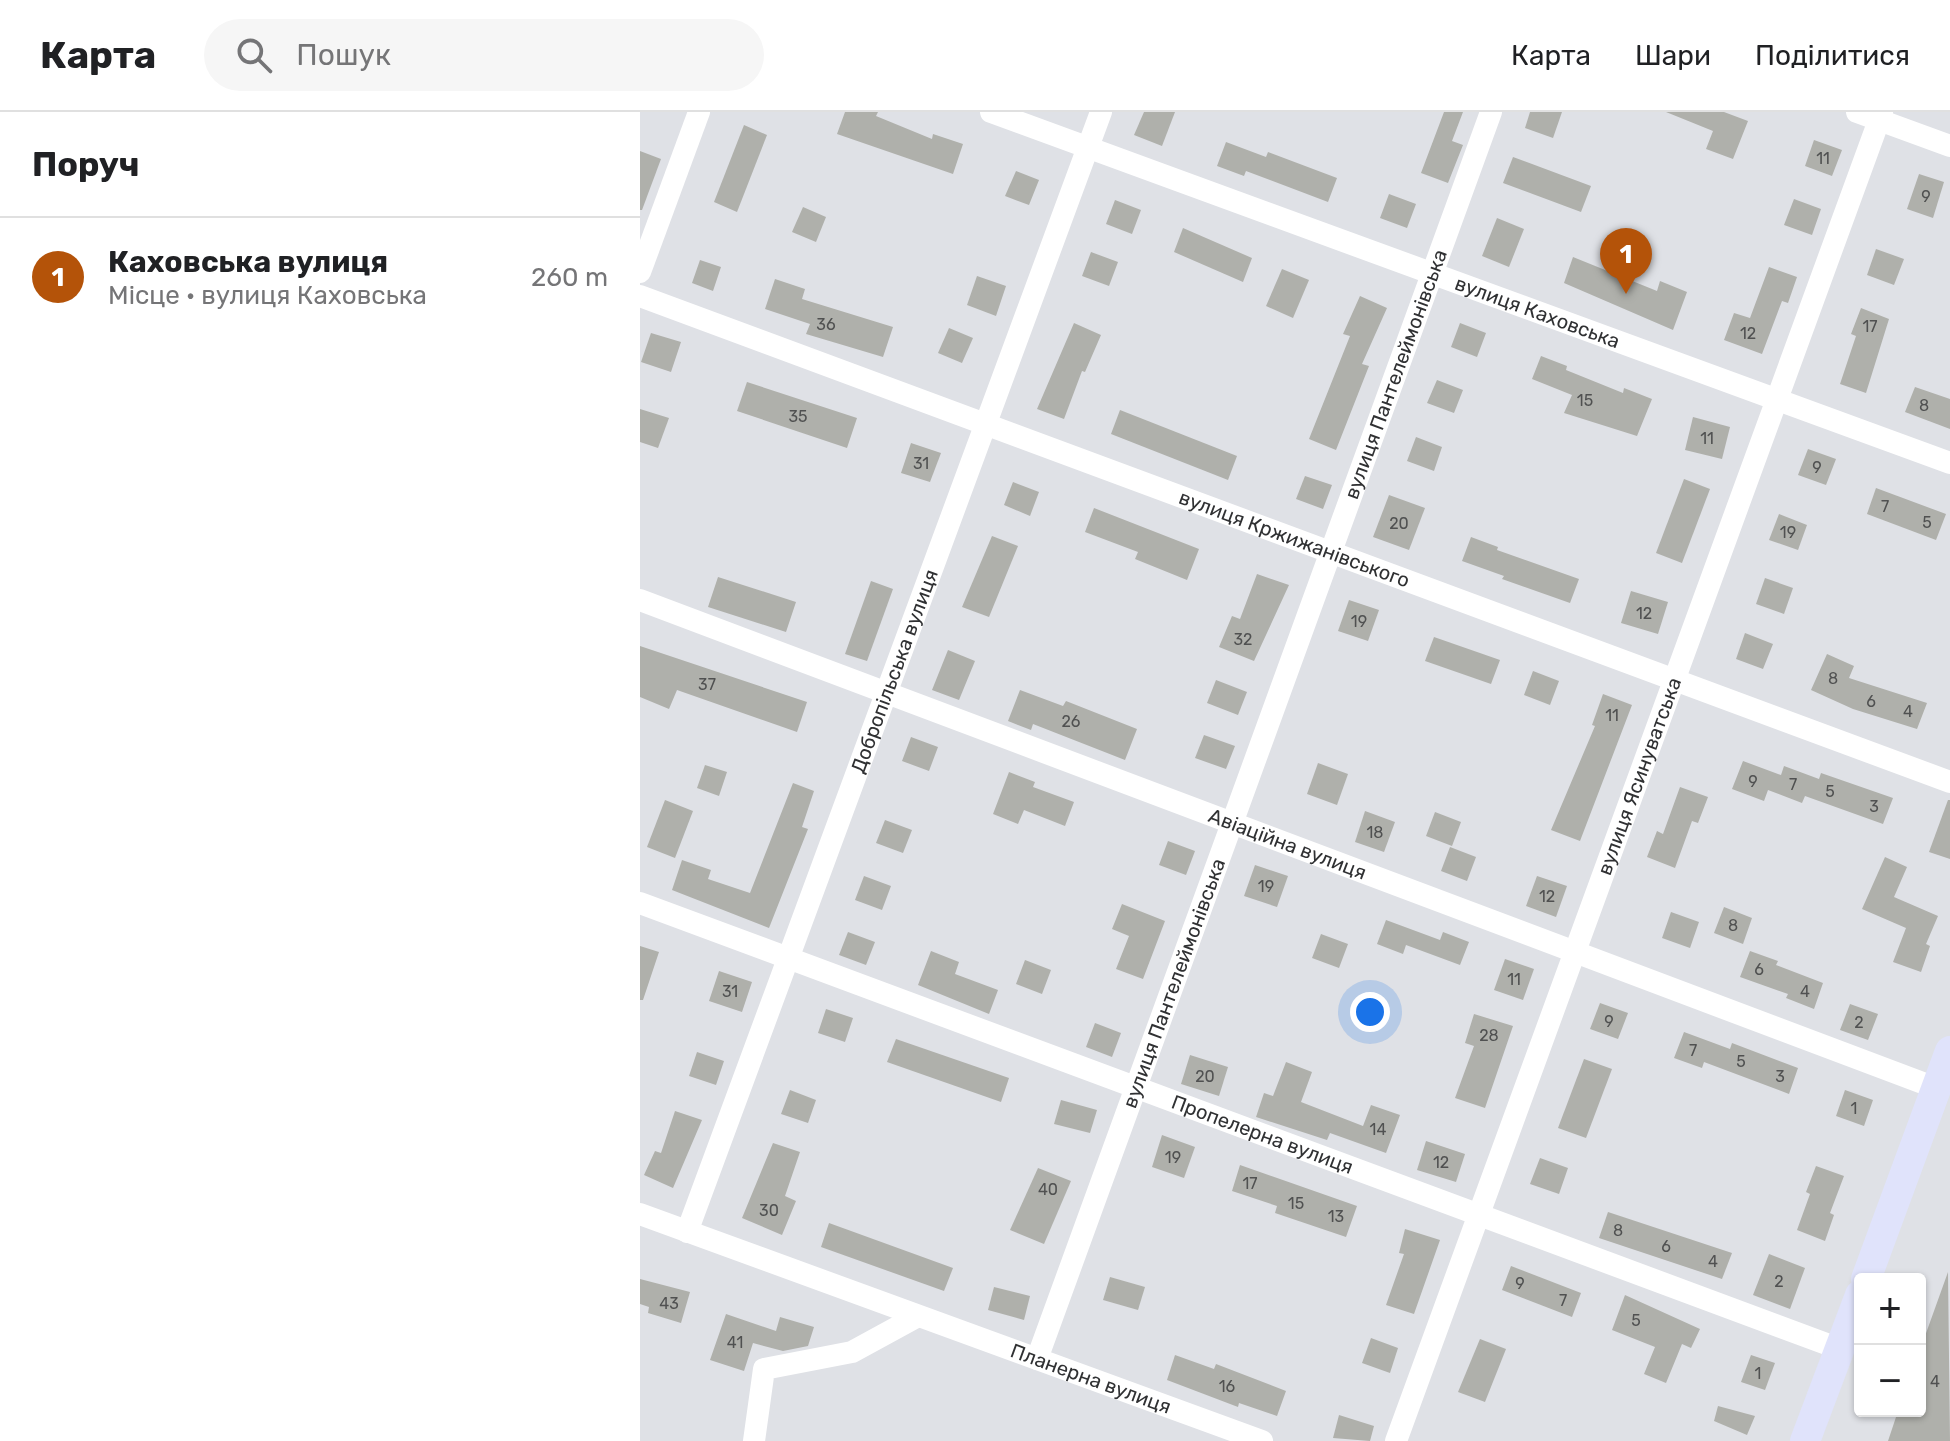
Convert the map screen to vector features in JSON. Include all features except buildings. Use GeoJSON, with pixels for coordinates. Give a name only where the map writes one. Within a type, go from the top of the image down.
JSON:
{"type":"FeatureCollection","features":[{"type":"Feature","properties":{"kind":"street"},"geometry":{"type":"LineString","coordinates":[[640,272],[699,112]]}},
{"type":"Feature","properties":{"kind":"street","name":"вулиця Каховська"},"geometry":{"type":"LineString","coordinates":[[991,112],[1950,463]]}},
{"type":"Feature","properties":{"kind":"street","name":"Добропільська вулиця"},"geometry":{"type":"LineString","coordinates":[[687,1232],[791,959],[1101,112]]}},
{"type":"Feature","properties":{"kind":"street","name":"вулиця Пантелеймонівська"},"geometry":{"type":"LineString","coordinates":[[1037,1359],[1491,112]]}},
{"type":"Feature","properties":{"kind":"street"},"geometry":{"type":"LineString","coordinates":[[1857,112],[1881,116],[1950,146]]}},
{"type":"Feature","properties":{"kind":"street","name":"вулиця Ясинуватська"},"geometry":{"type":"LineString","coordinates":[[1396,1441],[1881,116]]}},
{"type":"Feature","properties":{"kind":"street","name":"вулиця Кржижанівського"},"geometry":{"type":"LineString","coordinates":[[640,296],[1950,782]]}},
{"type":"Feature","properties":{"kind":"street","name":"Авіаційна вулиця"},"geometry":{"type":"LineString","coordinates":[[640,600],[1936,1088]]}},
{"type":"Feature","properties":{"kind":"street","name":"Пропелерна вулиця"},"geometry":{"type":"LineString","coordinates":[[640,903],[1840,1349]]}},
{"type":"Feature","properties":{"kind":"street"},"geometry":{"type":"LineString","coordinates":[[1868,1273],[1950,1051]]}},
{"type":"Feature","properties":{"kind":"street","name":"Планерна вулиця"},"geometry":{"type":"LineString","coordinates":[[640,1214],[1262,1441]]}},
{"type":"Feature","properties":{"kind":"street"},"geometry":{"type":"LineString","coordinates":[[1805,1441],[1854,1311]]}},
{"type":"Feature","properties":{"kind":"street"},"geometry":{"type":"LineString","coordinates":[[754,1441],[764,1369],[852,1352],[918,1316]]}},
{"type":"Feature","properties":{"kind":"place","name":"Каховська вулиця"},"geometry":{"type":"Point","coordinates":[1626,294]}}]}
